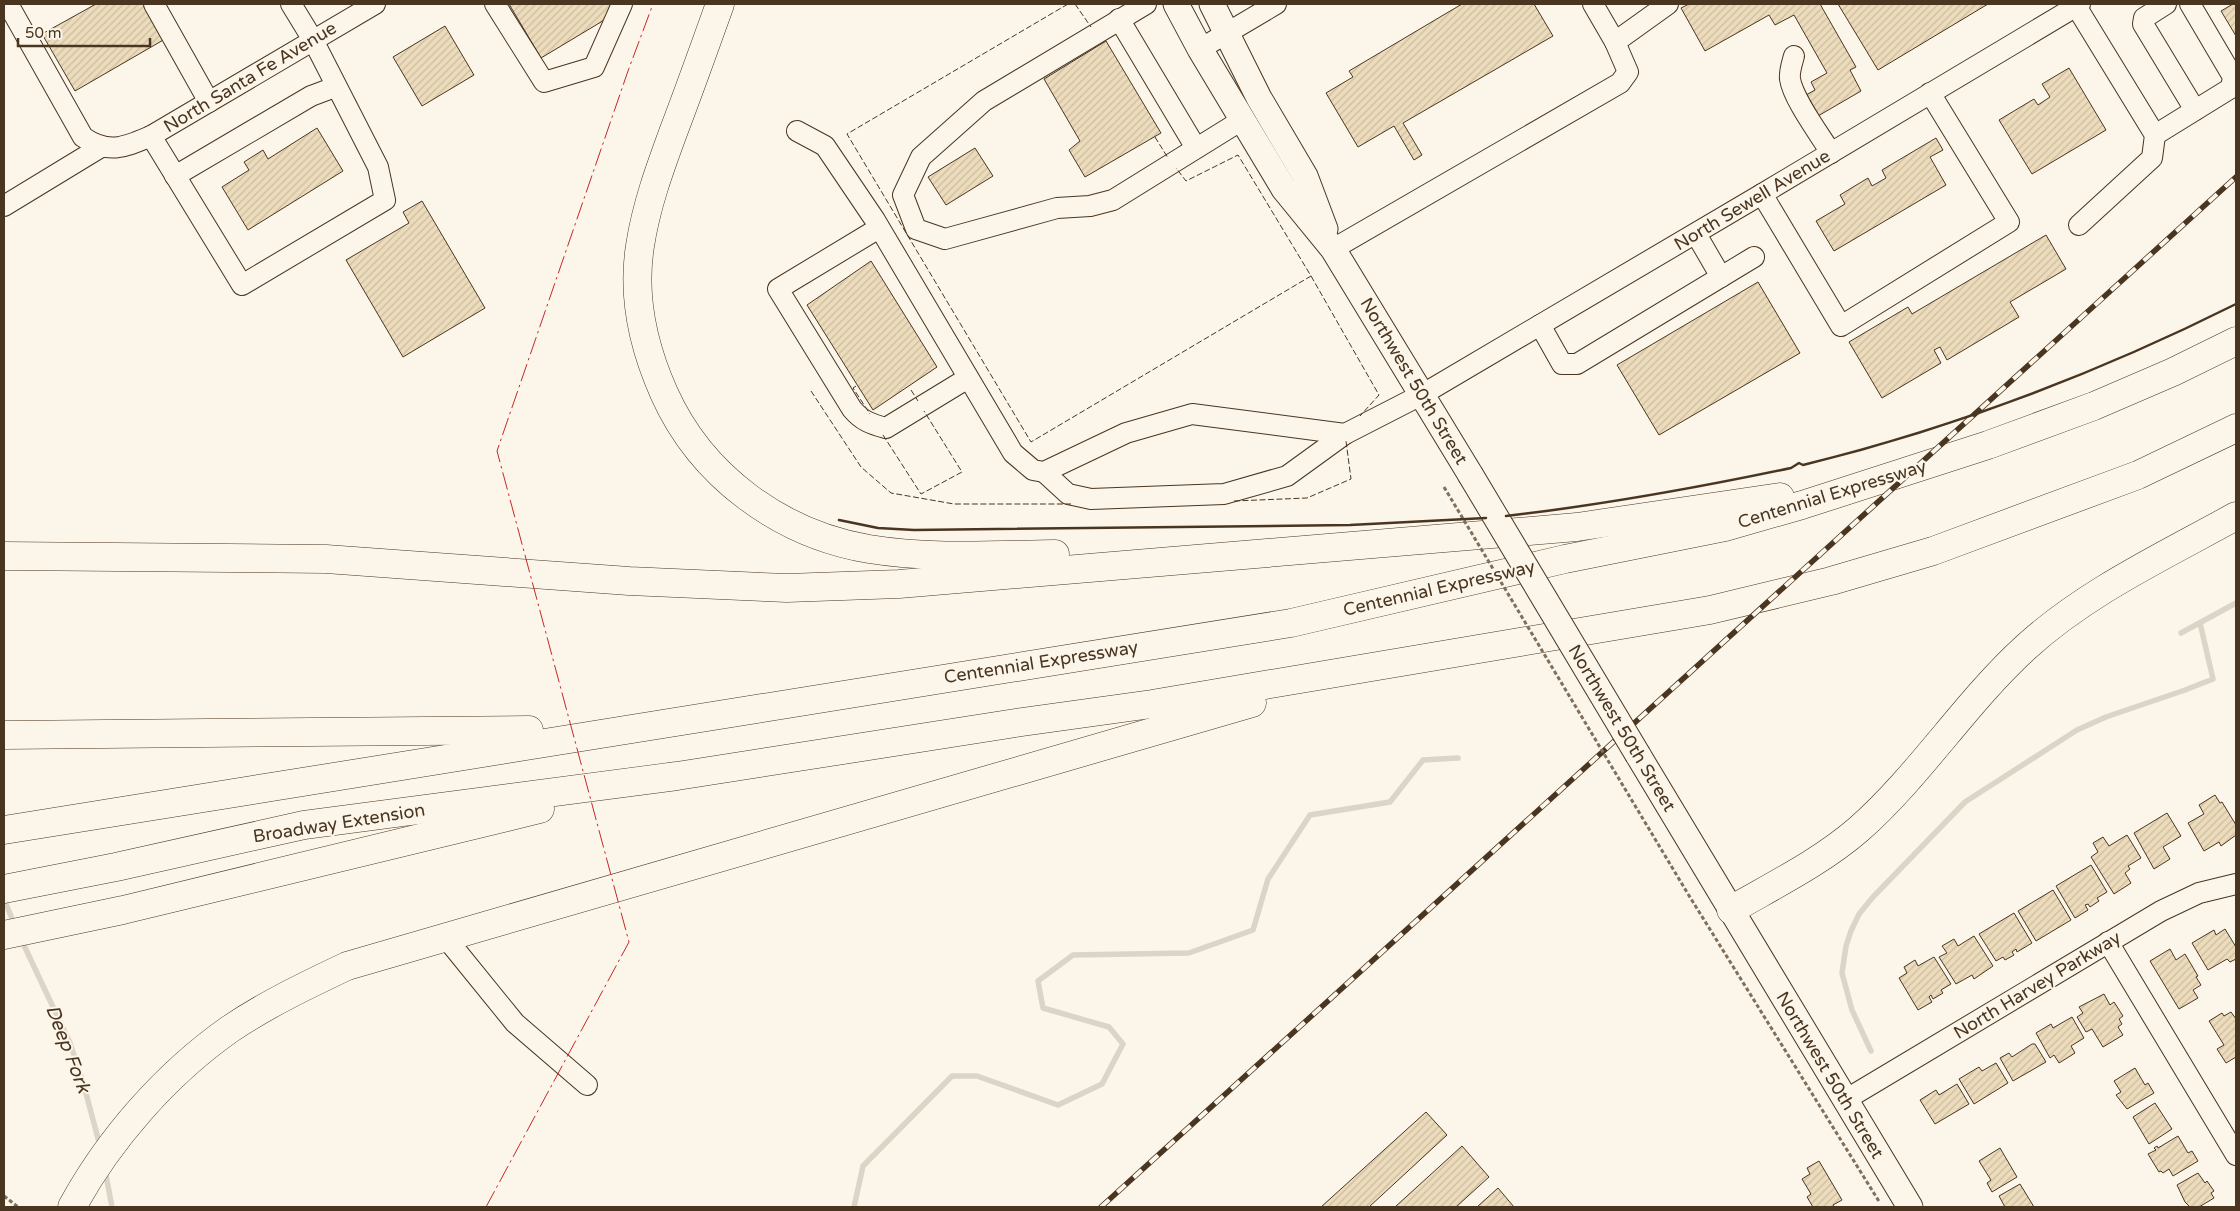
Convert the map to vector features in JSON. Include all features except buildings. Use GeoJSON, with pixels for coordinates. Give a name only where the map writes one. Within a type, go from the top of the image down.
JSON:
{"type":"FeatureCollection","features":[{"type":"Feature","properties":{"kind":"highway"},"geometry":{"type":"LineString","coordinates":[[720,4],[654,188],[642,232],[638,273],[641,315],[658,378],[684,429],[722,476],[753,502],[797,527],[830,539],[872,549],[939,555],[1276,552]]}},
{"type":"Feature","properties":{"kind":"highway","name":"Centennial Expressway"},"geometry":{"type":"LineString","coordinates":[[613,730],[1291,623],[1565,559],[1725,527],[1873,483],[1988,445],[2094,406],[2236,341]]}},
{"type":"Feature","properties":{"kind":"highway"},"geometry":{"type":"LineString","coordinates":[[4,935],[123,910],[677,776],[1366,669],[1710,610],[1830,581],[1933,551],[2138,475],[2236,428]]}},
{"type":"Feature","properties":{"kind":"highway"},"geometry":{"type":"LineString","coordinates":[[16,555],[326,559],[629,581],[787,588],[899,584],[1577,527],[1873,483]]}},
{"type":"Feature","properties":{"kind":"highway"},"geometry":{"type":"LineString","coordinates":[[1731,910],[1820,857],[1858,830],[1886,803],[1988,685],[2025,648],[2060,619],[2115,583],[2236,516]]}},
{"type":"Feature","properties":{"kind":"highway"},"geometry":{"type":"LineString","coordinates":[[72,1207],[81,1189],[118,1137],[148,1102],[190,1061],[229,1029],[267,1006],[347,966],[1366,669]]}},
{"type":"Feature","properties":{"kind":"highway"},"geometry":{"type":"LineString","coordinates":[[4,735],[388,730],[613,730]]}},
{"type":"Feature","properties":{"kind":"highway"},"geometry":{"type":"LineString","coordinates":[[4,830],[613,730]]}},
{"type":"Feature","properties":{"kind":"highway","name":"Broadway Extension"},"geometry":{"type":"LineString","coordinates":[[4,889],[116,867],[304,825],[677,776]]}},
{"type":"Feature","properties":{"kind":"main road","name":"Northwest 50th Street"},"geometry":{"type":"LineString","coordinates":[[1176,4],[1200,49],[1284,189],[1333,250],[1423,394],[1910,1207]]}},
{"type":"Feature","properties":{"kind":"main road","name":"Northwest 50th Street"},"geometry":{"type":"LineString","coordinates":[[1212,4],[1260,98],[1305,176],[1333,250]]}},
{"type":"Feature","properties":{"kind":"street"},"geometry":{"type":"LineString","coordinates":[[4,206],[101,147],[83,137],[8,4]]}},
{"type":"Feature","properties":{"kind":"street"},"geometry":{"type":"LineString","coordinates":[[154,4],[209,102]]}},
{"type":"Feature","properties":{"kind":"street"},"geometry":{"type":"LineString","coordinates":[[151,136],[242,286],[385,200],[378,167],[335,87],[313,40],[291,4]]}},
{"type":"Feature","properties":{"kind":"street","name":"North Santa Fe Avenue"},"geometry":{"type":"LineString","coordinates":[[101,147],[116,148],[151,136],[375,4]]}},
{"type":"Feature","properties":{"kind":"street"},"geometry":{"type":"LineString","coordinates":[[495,4],[544,82],[594,67],[622,4]]}},
{"type":"Feature","properties":{"kind":"street"},"geometry":{"type":"LineString","coordinates":[[1146,4],[984,101],[921,158],[903,195],[916,229],[945,239],[1057,208],[1090,206],[1113,200],[1242,120]]}},
{"type":"Feature","properties":{"kind":"street"},"geometry":{"type":"LineString","coordinates":[[1200,49],[1276,4]]}},
{"type":"Feature","properties":{"kind":"street"},"geometry":{"type":"LineString","coordinates":[[1333,250],[1620,83],[1628,72],[1615,42],[1593,4]]}},
{"type":"Feature","properties":{"kind":"street"},"geometry":{"type":"LineString","coordinates":[[1615,42],[1668,4]]}},
{"type":"Feature","properties":{"kind":"street"},"geometry":{"type":"LineString","coordinates":[[2166,4],[2144,18],[2143,24],[2195,110]]}},
{"type":"Feature","properties":{"kind":"street"},"geometry":{"type":"LineString","coordinates":[[2155,135],[2231,88],[2233,77],[2190,4]]}},
{"type":"Feature","properties":{"kind":"street"},"geometry":{"type":"LineString","coordinates":[[2078,5],[2155,135],[2152,158],[2079,225]]}},
{"type":"Feature","properties":{"kind":"street","name":"North Sewell Avenue"},"geometry":{"type":"LineString","coordinates":[[797,131],[825,146],[879,228],[1013,453],[1033,470],[1044,472],[1068,494],[1091,499],[1224,494],[1287,476],[1345,434],[1423,394],[1696,234],[2078,5]]}},
{"type":"Feature","properties":{"kind":"street"},"geometry":{"type":"LineString","coordinates":[[1119,19],[1196,148]]}},
{"type":"Feature","properties":{"kind":"street"},"geometry":{"type":"LineString","coordinates":[[1794,56],[1790,72],[1792,86],[1811,122],[1831,153]]}},
{"type":"Feature","properties":{"kind":"street"},"geometry":{"type":"LineString","coordinates":[[175,176],[311,96],[335,87]]}},
{"type":"Feature","properties":{"kind":"street"},"geometry":{"type":"LineString","coordinates":[[1762,194],[1841,326],[2008,222],[1930,93]]}},
{"type":"Feature","properties":{"kind":"street"},"geometry":{"type":"LineString","coordinates":[[879,228],[778,289],[852,410],[860,419],[886,428],[968,378]]}},
{"type":"Feature","properties":{"kind":"street"},"geometry":{"type":"LineString","coordinates":[[1696,234],[1721,277]]}},
{"type":"Feature","properties":{"kind":"street"},"geometry":{"type":"LineString","coordinates":[[1540,325],[1562,364],[1577,364],[1754,257]]}},
{"type":"Feature","properties":{"kind":"street"},"geometry":{"type":"LineString","coordinates":[[1044,472],[1126,433],[1192,414],[1345,434]]}},
{"type":"Feature","properties":{"kind":"street","name":"North Harvey Parkway"},"geometry":{"type":"LineString","coordinates":[[1845,1100],[2108,942],[2180,901],[2199,893],[2236,884]]}},
{"type":"Feature","properties":{"kind":"street"},"geometry":{"type":"LineString","coordinates":[[446,938],[515,1023],[587,1085]]}},
{"type":"Feature","properties":{"kind":"street"},"geometry":{"type":"LineString","coordinates":[[2108,942],[2236,1155]]}},
{"type":"Feature","properties":{"kind":"path","name":"Northwest 50th Street"},"geometry":{"type":"LineString","coordinates":[[1444,487],[1688,894],[1880,1203]]}},
{"type":"Feature","properties":{"kind":"path"},"geometry":{"type":"LineString","coordinates":[[4,1196],[18,1207]]}},
{"type":"Feature","properties":{"kind":"waterway"},"geometry":{"type":"LineString","coordinates":[[2181,633],[2236,603]]}},
{"type":"Feature","properties":{"kind":"waterway"},"geometry":{"type":"LineString","coordinates":[[1871,1051],[1852,1010],[1842,973],[1846,946],[1859,914],[1873,897],[1965,802],[2077,730],[2106,717],[2213,679],[2200,623]]}},
{"type":"Feature","properties":{"kind":"waterway"},"geometry":{"type":"LineString","coordinates":[[854,1207],[863,1166],[952,1076],[977,1076],[1058,1105],[1102,1084],[1123,1044],[1109,1027],[1043,1008],[1038,981],[1073,955],[1189,953],[1253,930],[1268,879],[1310,815],[1390,802],[1423,760],[1458,758]]}},
{"type":"Feature","properties":{"kind":"waterway","name":"Deep Fork"},"geometry":{"type":"LineString","coordinates":[[4,899],[15,926]]}},
{"type":"Feature","properties":{"kind":"waterway","name":"Deep Fork"},"geometry":{"type":"LineString","coordinates":[[21,939],[70,1043],[83,1082],[100,1146]]}},
{"type":"Feature","properties":{"kind":"waterway","name":"Deep Fork"},"geometry":{"type":"LineString","coordinates":[[105,1170],[112,1207]]}},
{"type":"Feature","properties":{"kind":"railway"},"geometry":{"type":"LineString","coordinates":[[1101,1207],[2236,177]]}},
{"type":"Feature","properties":{"kind":"fence"},"geometry":{"type":"LineString","coordinates":[[1068,4],[847,134],[1031,442],[1311,276],[1238,155],[1186,181],[1176,168]]}},
{"type":"Feature","properties":{"kind":"fence"},"geometry":{"type":"LineString","coordinates":[[1075,4],[1091,27]]}},
{"type":"Feature","properties":{"kind":"fence"},"geometry":{"type":"LineString","coordinates":[[1155,137],[1168,158]]}},
{"type":"Feature","properties":{"kind":"fence"},"geometry":{"type":"LineString","coordinates":[[1311,276],[1379,395],[1360,416]]}},
{"type":"Feature","properties":{"kind":"fence"},"geometry":{"type":"LineString","coordinates":[[856,386],[853,388],[870,414]]}},
{"type":"Feature","properties":{"kind":"fence"},"geometry":{"type":"LineString","coordinates":[[911,390],[918,401]]}},
{"type":"Feature","properties":{"kind":"fence"},"geometry":{"type":"LineString","coordinates":[[811,391],[861,467],[891,493],[954,504],[1071,504]]}},
{"type":"Feature","properties":{"kind":"fence"},"geometry":{"type":"LineString","coordinates":[[883,435],[921,494],[962,472],[924,411]]}},
{"type":"Feature","properties":{"kind":"fence"},"geometry":{"type":"LineString","coordinates":[[1234,501],[1307,498],[1351,479],[1346,441]]}},
{"type":"Feature","properties":{"kind":"wall"},"geometry":{"type":"LineString","coordinates":[[1506,516],[1578,507],[1791,468],[1799,463],[1803,465],[1915,434],[2078,376],[2236,304]]}},
{"type":"Feature","properties":{"kind":"wall"},"geometry":{"type":"LineString","coordinates":[[839,520],[878,528],[914,530],[1350,525],[1486,518]]}},
{"type":"Feature","properties":{"kind":"power"},"geometry":{"type":"LineString","coordinates":[[486,1207],[629,942],[497,451],[628,71],[653,4]]}}]}
